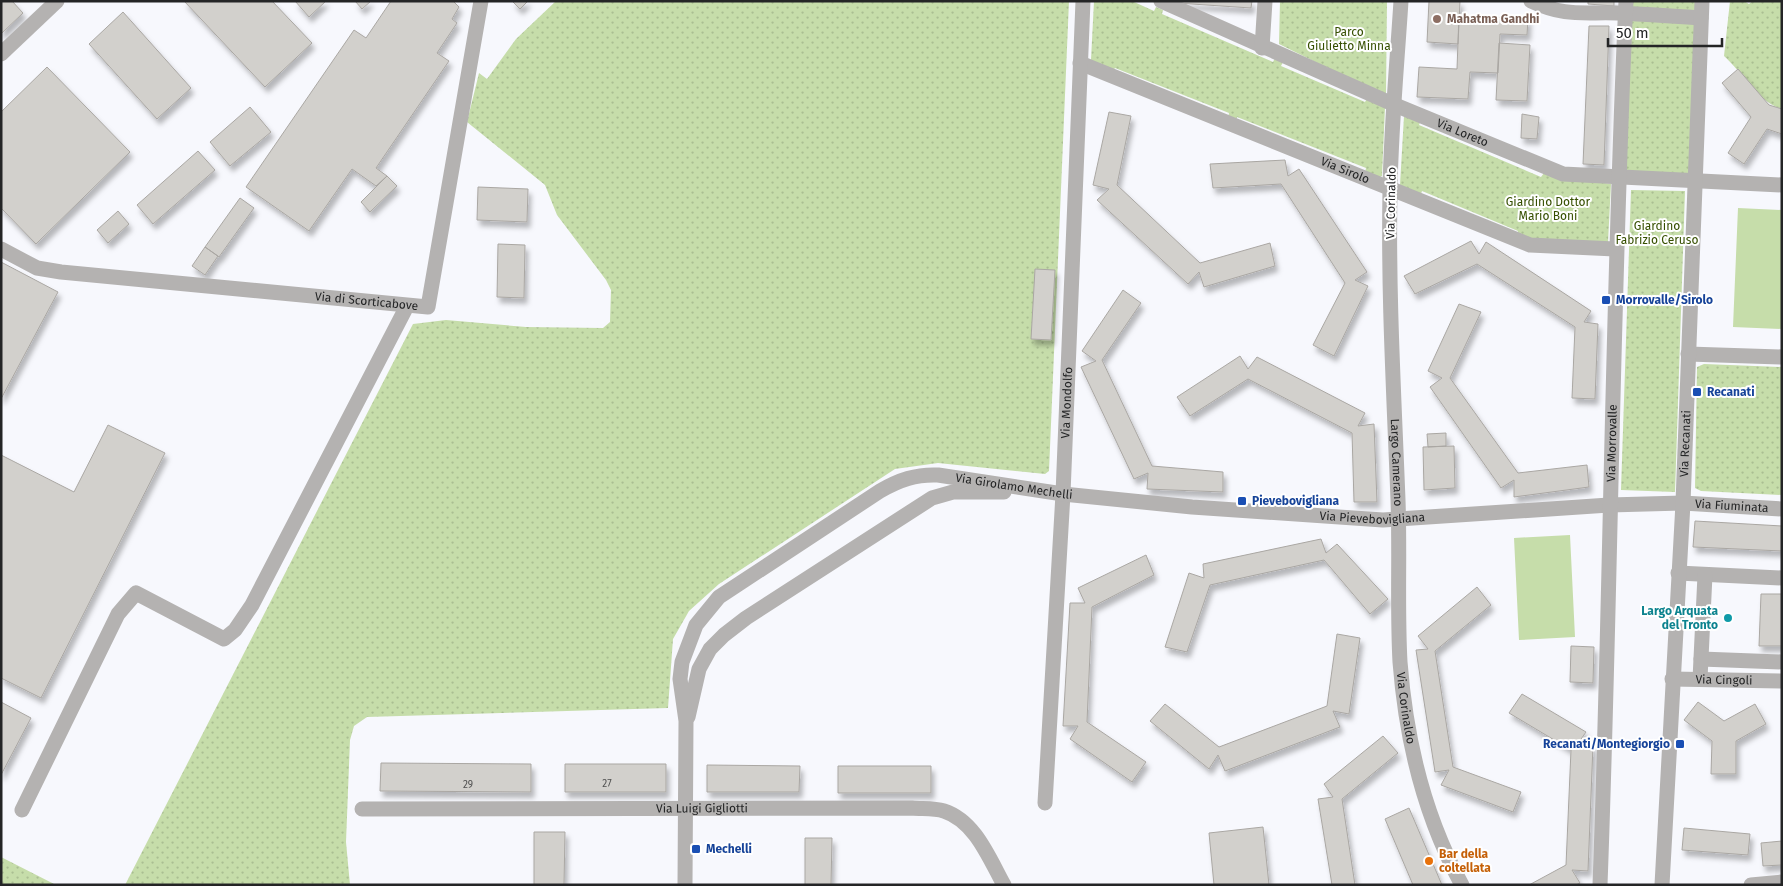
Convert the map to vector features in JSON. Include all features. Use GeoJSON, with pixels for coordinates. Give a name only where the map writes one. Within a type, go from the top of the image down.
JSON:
{"type":"FeatureCollection","features":[{"type":"Feature","properties":{"kind":"street"},"geometry":{"type":"LineString","coordinates":[[1,54],[57,1]]}},
{"type":"Feature","properties":{"kind":"street","name":"Via di Scorticabove"},"geometry":{"type":"LineString","coordinates":[[1,250],[37,268],[61,272],[428,307],[481,1]]}},
{"type":"Feature","properties":{"kind":"street","name":"Via Mondolfo"},"geometry":{"type":"LineString","coordinates":[[1045,802],[1063,494],[1083,1]]}},
{"type":"Feature","properties":{"kind":"street","name":"Via Loreto"},"geometry":{"type":"LineString","coordinates":[[1161,1],[1262,48],[1563,174],[1782,186]]}},
{"type":"Feature","properties":{"kind":"street"},"geometry":{"type":"LineString","coordinates":[[1262,48],[1265,1]]}},
{"type":"Feature","properties":{"kind":"street","name":"Via Corinaldo"},"geometry":{"type":"LineString","coordinates":[[1394,404],[1390,320],[1390,188],[1401,1]]}},
{"type":"Feature","properties":{"kind":"street"},"geometry":{"type":"LineString","coordinates":[[1531,1],[1548,10],[1572,14],[1626,7],[1702,18]]}},
{"type":"Feature","properties":{"kind":"street","name":"Via Recanati"},"geometry":{"type":"LineString","coordinates":[[1662,885],[1683,503],[1702,1]]}},
{"type":"Feature","properties":{"kind":"street","name":"Via Morrovalle"},"geometry":{"type":"LineString","coordinates":[[1600,885],[1606,711],[1615,249],[1626,7]]}},
{"type":"Feature","properties":{"kind":"street","name":"Via Sirolo"},"geometry":{"type":"LineString","coordinates":[[1080,63],[1530,245],[1615,249]]}},
{"type":"Feature","properties":{"kind":"street"},"geometry":{"type":"LineString","coordinates":[[22,810],[118,614],[136,593],[224,639],[235,630],[252,605],[408,306]]}},
{"type":"Feature","properties":{"kind":"street"},"geometry":{"type":"LineString","coordinates":[[1688,354],[1782,357]]}},
{"type":"Feature","properties":{"kind":"street","name":"Largo Camerano"},"geometry":{"type":"LineString","coordinates":[[1394,404],[1399,520]]}},
{"type":"Feature","properties":{"kind":"street","name":"Via Girolamo Mechelli"},"geometry":{"type":"LineString","coordinates":[[685,885],[686,721],[680,679],[682,662],[696,625],[712,604],[880,491],[904,479],[924,474],[1063,494]]}},
{"type":"Feature","properties":{"kind":"street","name":"Via Girolamo Mechelli"},"geometry":{"type":"LineString","coordinates":[[686,721],[699,669],[705,656],[716,642],[746,618],[921,504],[938,496],[953,492],[1063,494]]}},
{"type":"Feature","properties":{"kind":"street","name":"Via Pievebovigliana"},"geometry":{"type":"LineString","coordinates":[[1063,494],[1192,508],[1399,520],[1609,505],[1683,503]]}},
{"type":"Feature","properties":{"kind":"street","name":"Via Fiuminata"},"geometry":{"type":"LineString","coordinates":[[1683,503],[1782,509]]}},
{"type":"Feature","properties":{"kind":"street","name":"Via Corinaldo"},"geometry":{"type":"LineString","coordinates":[[1399,520],[1400,662],[1412,747],[1427,811],[1441,846],[1462,885]]}},
{"type":"Feature","properties":{"kind":"street"},"geometry":{"type":"LineString","coordinates":[[1678,573],[1782,578]]}},
{"type":"Feature","properties":{"kind":"street"},"geometry":{"type":"LineString","coordinates":[[1700,679],[1705,575]]}},
{"type":"Feature","properties":{"kind":"street","name":"Via Cingoli"},"geometry":{"type":"LineString","coordinates":[[1672,679],[1779,681],[1780,662],[1701,659]]}},
{"type":"Feature","properties":{"kind":"street","name":"Via Luigi Gigliotti"},"geometry":{"type":"LineString","coordinates":[[362,809],[912,808],[942,811],[957,817],[974,833],[1004,885]]}},
{"type":"Feature","properties":{"kind":"street"},"geometry":{"type":"LineString","coordinates":[[1751,885],[1782,882]]}},
{"type":"Feature","properties":{"kind":"green space"},"geometry":{"type":"Polygon","coordinates":[[[556,1],[1069,1],[1049,471],[1045,474],[938,463],[895,469],[719,584],[689,611],[673,639],[668,708],[367,717],[354,726],[350,740],[346,842],[350,885],[125,885],[413,324],[446,320],[526,327],[603,328],[610,322],[611,290],[606,280],[557,215],[545,185],[467,122],[479,73],[487,79],[516,39],[556,1]]]}},
{"type":"Feature","properties":{"kind":"green space"},"geometry":{"type":"Polygon","coordinates":[[[1094,1],[1132,1],[1154,11],[1156,7],[1163,10],[1162,14],[1273,62],[1275,58],[1283,62],[1281,66],[1365,102],[1368,97],[1385,107],[1382,176],[1365,173],[1366,168],[1237,117],[1236,121],[1228,118],[1229,113],[1115,68],[1112,72],[1091,60],[1094,1]]]}},
{"type":"Feature","properties":{"kind":"green space","name":"Parco Giulietto Minna"},"geometry":{"type":"Polygon","coordinates":[[[1280,1],[1387,1],[1386,93],[1380,94],[1279,44],[1280,1]]]}},
{"type":"Feature","properties":{"kind":"green space"},"geometry":{"type":"Polygon","coordinates":[[[1630,1],[1702,1],[1696,175],[1619,178],[1630,1]]]}},
{"type":"Feature","properties":{"kind":"green space"},"geometry":{"type":"Polygon","coordinates":[[[1730,1],[1744,1],[1749,4],[1752,1],[1782,1],[1782,109],[1758,94],[1724,56],[1730,1]]]}},
{"type":"Feature","properties":{"kind":"green space","name":"Giardino Dottor Mario Boni"},"geometry":{"type":"Polygon","coordinates":[[[1404,116],[1421,120],[1419,125],[1541,177],[1544,173],[1611,184],[1608,242],[1535,242],[1517,234],[1518,231],[1422,191],[1420,196],[1400,185],[1404,116]]]}},
{"type":"Feature","properties":{"kind":"green space","name":"Giardino Fabrizio Ceruso"},"geometry":{"type":"Polygon","coordinates":[[[1631,190],[1685,191],[1675,492],[1621,490],[1631,190]]]}},
{"type":"Feature","properties":{"kind":"green space"},"geometry":{"type":"Polygon","coordinates":[[[1738,208],[1782,210],[1782,329],[1733,327],[1738,208]]]}},
{"type":"Feature","properties":{"kind":"green space"},"geometry":{"type":"Polygon","coordinates":[[[1704,364],[1782,367],[1782,495],[1701,491],[1695,488],[1697,367],[1704,364]]]}},
{"type":"Feature","properties":{"kind":"green space"},"geometry":{"type":"Polygon","coordinates":[[[1570,535],[1575,637],[1519,640],[1514,538],[1570,535]]]}},
{"type":"Feature","properties":{"kind":"green space"},"geometry":{"type":"Polygon","coordinates":[[[1,857],[56,885],[1,885],[1,857]]]}},
{"type":"Feature","properties":{"kind":"building"},"geometry":{"type":"Polygon","coordinates":[[[1,1],[12,1],[23,13],[1,34],[1,1]]]}},
{"type":"Feature","properties":{"kind":"building"},"geometry":{"type":"Polygon","coordinates":[[[184,1],[272,1],[312,43],[265,87],[184,1]]]}},
{"type":"Feature","properties":{"kind":"building"},"geometry":{"type":"Polygon","coordinates":[[[295,1],[326,1],[309,17],[295,1]]]}},
{"type":"Feature","properties":{"kind":"building"},"geometry":{"type":"Polygon","coordinates":[[[355,1],[371,1],[362,9],[355,1]]]}},
{"type":"Feature","properties":{"kind":"building"},"geometry":{"type":"Polygon","coordinates":[[[391,1],[453,1],[459,7],[452,19],[457,23],[437,53],[449,61],[376,168],[387,176],[376,186],[352,169],[309,231],[246,187],[354,30],[366,38],[391,1]]]}},
{"type":"Feature","properties":{"kind":"building"},"geometry":{"type":"Polygon","coordinates":[[[512,1],[528,1],[520,9],[512,1]]]}},
{"type":"Feature","properties":{"kind":"building"},"geometry":{"type":"Polygon","coordinates":[[[1177,1],[1252,1],[1251,8],[1177,3],[1177,1]]]}},
{"type":"Feature","properties":{"kind":"building"},"geometry":{"type":"Polygon","coordinates":[[[1429,1],[1460,1],[1458,44],[1427,42],[1429,1]]]}},
{"type":"Feature","properties":{"kind":"building"},"geometry":{"type":"Polygon","coordinates":[[[1588,1],[1614,1],[1614,6],[1588,4],[1588,1]]]}},
{"type":"Feature","properties":{"kind":"building"},"geometry":{"type":"Polygon","coordinates":[[[123,12],[191,88],[157,119],[89,44],[123,12]]]}},
{"type":"Feature","properties":{"kind":"building"},"geometry":{"type":"Polygon","coordinates":[[[1459,15],[1528,19],[1527,35],[1500,34],[1498,73],[1470,72],[1468,99],[1417,97],[1419,67],[1457,69],[1459,15]]]}},
{"type":"Feature","properties":{"kind":"building"},"geometry":{"type":"Polygon","coordinates":[[[1589,26],[1609,26],[1604,165],[1583,164],[1589,26]]]}},
{"type":"Feature","properties":{"kind":"building"},"geometry":{"type":"Polygon","coordinates":[[[1499,43],[1530,45],[1527,101],[1496,100],[1499,43]]]}},
{"type":"Feature","properties":{"kind":"building"},"geometry":{"type":"Polygon","coordinates":[[[47,67],[130,152],[36,244],[1,208],[1,112],[47,67]]]}},
{"type":"Feature","properties":{"kind":"building"},"geometry":{"type":"Polygon","coordinates":[[[1738,69],[1769,105],[1782,109],[1782,134],[1767,129],[1744,164],[1728,153],[1751,117],[1722,83],[1738,69]]]}},
{"type":"Feature","properties":{"kind":"building"},"geometry":{"type":"Polygon","coordinates":[[[250,107],[271,132],[230,166],[210,142],[250,107]]]}},
{"type":"Feature","properties":{"kind":"building"},"geometry":{"type":"Polygon","coordinates":[[[1109,112],[1131,116],[1117,185],[1200,263],[1270,243],[1275,266],[1204,287],[1199,272],[1188,284],[1097,200],[1109,189],[1093,185],[1109,112]]]}},
{"type":"Feature","properties":{"kind":"building"},"geometry":{"type":"Polygon","coordinates":[[[1522,114],[1539,117],[1537,139],[1521,138],[1522,114]]]}},
{"type":"Feature","properties":{"kind":"building"},"geometry":{"type":"Polygon","coordinates":[[[198,151],[215,170],[153,224],[137,205],[198,151]]]}},
{"type":"Feature","properties":{"kind":"building"},"geometry":{"type":"Polygon","coordinates":[[[1285,160],[1288,176],[1299,169],[1367,272],[1355,280],[1368,286],[1334,356],[1313,345],[1345,283],[1281,184],[1213,188],[1210,164],[1285,160]]]}},
{"type":"Feature","properties":{"kind":"building"},"geometry":{"type":"Polygon","coordinates":[[[387,176],[397,186],[370,212],[361,202],[387,176]]]}},
{"type":"Feature","properties":{"kind":"building"},"geometry":{"type":"Polygon","coordinates":[[[478,187],[528,189],[527,222],[477,220],[478,187]]]}},
{"type":"Feature","properties":{"kind":"building"},"geometry":{"type":"Polygon","coordinates":[[[240,198],[254,208],[219,257],[205,247],[240,198]]]}},
{"type":"Feature","properties":{"kind":"building"},"geometry":{"type":"Polygon","coordinates":[[[118,211],[129,224],[108,243],[97,230],[118,211]]]}},
{"type":"Feature","properties":{"kind":"building"},"geometry":{"type":"Polygon","coordinates":[[[1471,241],[1479,254],[1486,242],[1591,311],[1584,322],[1598,324],[1595,399],[1572,398],[1575,327],[1477,264],[1415,294],[1404,276],[1471,241]]]}},
{"type":"Feature","properties":{"kind":"building"},"geometry":{"type":"Polygon","coordinates":[[[498,244],[525,245],[524,298],[497,297],[498,244]]]}},
{"type":"Feature","properties":{"kind":"building"},"geometry":{"type":"Polygon","coordinates":[[[205,247],[218,256],[205,275],[192,266],[205,247]]]}},
{"type":"Feature","properties":{"kind":"building"},"geometry":{"type":"Polygon","coordinates":[[[1,262],[58,292],[1,399],[1,262]]]}},
{"type":"Feature","properties":{"kind":"building"},"geometry":{"type":"Polygon","coordinates":[[[1035,269],[1055,270],[1051,340],[1031,339],[1035,269]]]}},
{"type":"Feature","properties":{"kind":"building"},"geometry":{"type":"Polygon","coordinates":[[[1123,290],[1141,303],[1102,360],[1152,466],[1223,472],[1223,492],[1147,489],[1148,473],[1134,479],[1081,367],[1096,361],[1082,351],[1123,290]]]}},
{"type":"Feature","properties":{"kind":"building"},"geometry":{"type":"Polygon","coordinates":[[[1459,304],[1481,312],[1450,378],[1518,473],[1587,465],[1589,487],[1514,497],[1514,480],[1501,488],[1430,387],[1442,378],[1428,371],[1459,304]]]}},
{"type":"Feature","properties":{"kind":"building"},"geometry":{"type":"Polygon","coordinates":[[[1240,356],[1248,369],[1257,357],[1365,413],[1358,426],[1374,424],[1377,502],[1354,502],[1352,433],[1248,379],[1190,416],[1177,397],[1240,356]]]}},
{"type":"Feature","properties":{"kind":"building"},"geometry":{"type":"Polygon","coordinates":[[[108,425],[165,453],[41,698],[1,678],[1,455],[74,492],[108,425]]]}},
{"type":"Feature","properties":{"kind":"building"},"geometry":{"type":"Polygon","coordinates":[[[1446,433],[1446,446],[1428,447],[1427,434],[1446,433]]]}},
{"type":"Feature","properties":{"kind":"building"},"geometry":{"type":"Polygon","coordinates":[[[1454,446],[1455,488],[1424,490],[1423,447],[1454,446]]]}},
{"type":"Feature","properties":{"kind":"building"},"geometry":{"type":"Polygon","coordinates":[[[1695,521],[1782,526],[1782,551],[1693,547],[1695,521]]]}},
{"type":"Feature","properties":{"kind":"building"},"geometry":{"type":"Polygon","coordinates":[[[1321,539],[1326,553],[1337,544],[1388,599],[1370,614],[1324,560],[1210,585],[1187,652],[1165,647],[1189,573],[1204,578],[1203,564],[1321,539]]]}},
{"type":"Feature","properties":{"kind":"building"},"geometry":{"type":"Polygon","coordinates":[[[1146,555],[1154,575],[1092,607],[1087,722],[1146,762],[1132,782],[1070,739],[1078,726],[1063,726],[1070,603],[1085,603],[1078,588],[1146,555]]]}},
{"type":"Feature","properties":{"kind":"building"},"geometry":{"type":"Polygon","coordinates":[[[1477,587],[1491,605],[1435,651],[1453,767],[1521,792],[1513,812],[1441,785],[1449,770],[1435,772],[1416,650],[1428,649],[1418,636],[1477,587]]]}},
{"type":"Feature","properties":{"kind":"building"},"geometry":{"type":"Polygon","coordinates":[[[1761,594],[1782,594],[1782,646],[1759,646],[1761,594]]]}},
{"type":"Feature","properties":{"kind":"building"},"geometry":{"type":"Polygon","coordinates":[[[1337,634],[1360,638],[1349,714],[1333,711],[1340,727],[1225,771],[1218,755],[1209,769],[1150,721],[1165,704],[1219,747],[1327,706],[1337,634]]]}},
{"type":"Feature","properties":{"kind":"building"},"geometry":{"type":"Polygon","coordinates":[[[1571,646],[1594,647],[1593,683],[1570,682],[1571,646]]]}},
{"type":"Feature","properties":{"kind":"building"},"geometry":{"type":"Polygon","coordinates":[[[1522,694],[1586,732],[1577,745],[1593,745],[1588,871],[1572,870],[1580,883],[1576,885],[1529,885],[1566,865],[1571,750],[1509,713],[1522,694]]]}},
{"type":"Feature","properties":{"kind":"building"},"geometry":{"type":"Polygon","coordinates":[[[1,702],[31,718],[1,775],[1,702]]]}},
{"type":"Feature","properties":{"kind":"building"},"geometry":{"type":"Polygon","coordinates":[[[1698,702],[1724,721],[1755,704],[1766,724],[1736,741],[1736,774],[1711,774],[1712,741],[1684,720],[1698,702]]]}},
{"type":"Feature","properties":{"kind":"building"},"geometry":{"type":"Polygon","coordinates":[[[1383,736],[1398,753],[1342,799],[1355,885],[1332,885],[1318,799],[1333,797],[1324,784],[1383,736]]]}},
{"type":"Feature","properties":{"kind":"building"},"geometry":{"type":"Polygon","coordinates":[[[381,763],[531,764],[531,792],[380,791],[381,763]]]}},
{"type":"Feature","properties":{"kind":"building"},"geometry":{"type":"Polygon","coordinates":[[[565,764],[666,764],[666,792],[565,792],[565,764]]]}},
{"type":"Feature","properties":{"kind":"building"},"geometry":{"type":"Polygon","coordinates":[[[707,765],[800,766],[799,792],[707,792],[707,765]]]}},
{"type":"Feature","properties":{"kind":"building"},"geometry":{"type":"Polygon","coordinates":[[[838,766],[931,766],[931,793],[838,793],[838,766]]]}},
{"type":"Feature","properties":{"kind":"building"},"geometry":{"type":"Polygon","coordinates":[[[1409,808],[1442,885],[1413,885],[1385,819],[1409,808]]]}},
{"type":"Feature","properties":{"kind":"building"},"geometry":{"type":"Polygon","coordinates":[[[1263,827],[1269,885],[1214,885],[1209,833],[1263,827]]]}},
{"type":"Feature","properties":{"kind":"building"},"geometry":{"type":"Polygon","coordinates":[[[1684,828],[1750,834],[1748,855],[1682,850],[1684,828]]]}},
{"type":"Feature","properties":{"kind":"building"},"geometry":{"type":"Polygon","coordinates":[[[534,832],[565,832],[564,885],[534,885],[534,832]]]}},
{"type":"Feature","properties":{"kind":"building"},"geometry":{"type":"Polygon","coordinates":[[[805,838],[832,838],[831,885],[805,885],[805,838]]]}},
{"type":"Feature","properties":{"kind":"building"},"geometry":{"type":"Polygon","coordinates":[[[1782,841],[1782,865],[1763,866],[1761,843],[1782,841]]]}},
{"type":"Feature","properties":{"kind":"place","name":"Mahatma Gandhi"},"geometry":{"type":"Point","coordinates":[1437,19]}},
{"type":"Feature","properties":{"kind":"place","name":"Morrovalle/Sirolo"},"geometry":{"type":"Point","coordinates":[1606,300]}},
{"type":"Feature","properties":{"kind":"place","name":"Recanati"},"geometry":{"type":"Point","coordinates":[1697,392]}},
{"type":"Feature","properties":{"kind":"place","name":"Pievebovigliana"},"geometry":{"type":"Point","coordinates":[1242,501]}},
{"type":"Feature","properties":{"kind":"place","name":"Largo Arquata del Tronto"},"geometry":{"type":"Point","coordinates":[1728,618]}},
{"type":"Feature","properties":{"kind":"place","name":"Recanati/Montegiorgio"},"geometry":{"type":"Point","coordinates":[1680,744]}},
{"type":"Feature","properties":{"kind":"place","name":"Mechelli"},"geometry":{"type":"Point","coordinates":[696,849]}},
{"type":"Feature","properties":{"kind":"place","name":"Bar della coltellata"},"geometry":{"type":"Point","coordinates":[1429,861]}}]}
